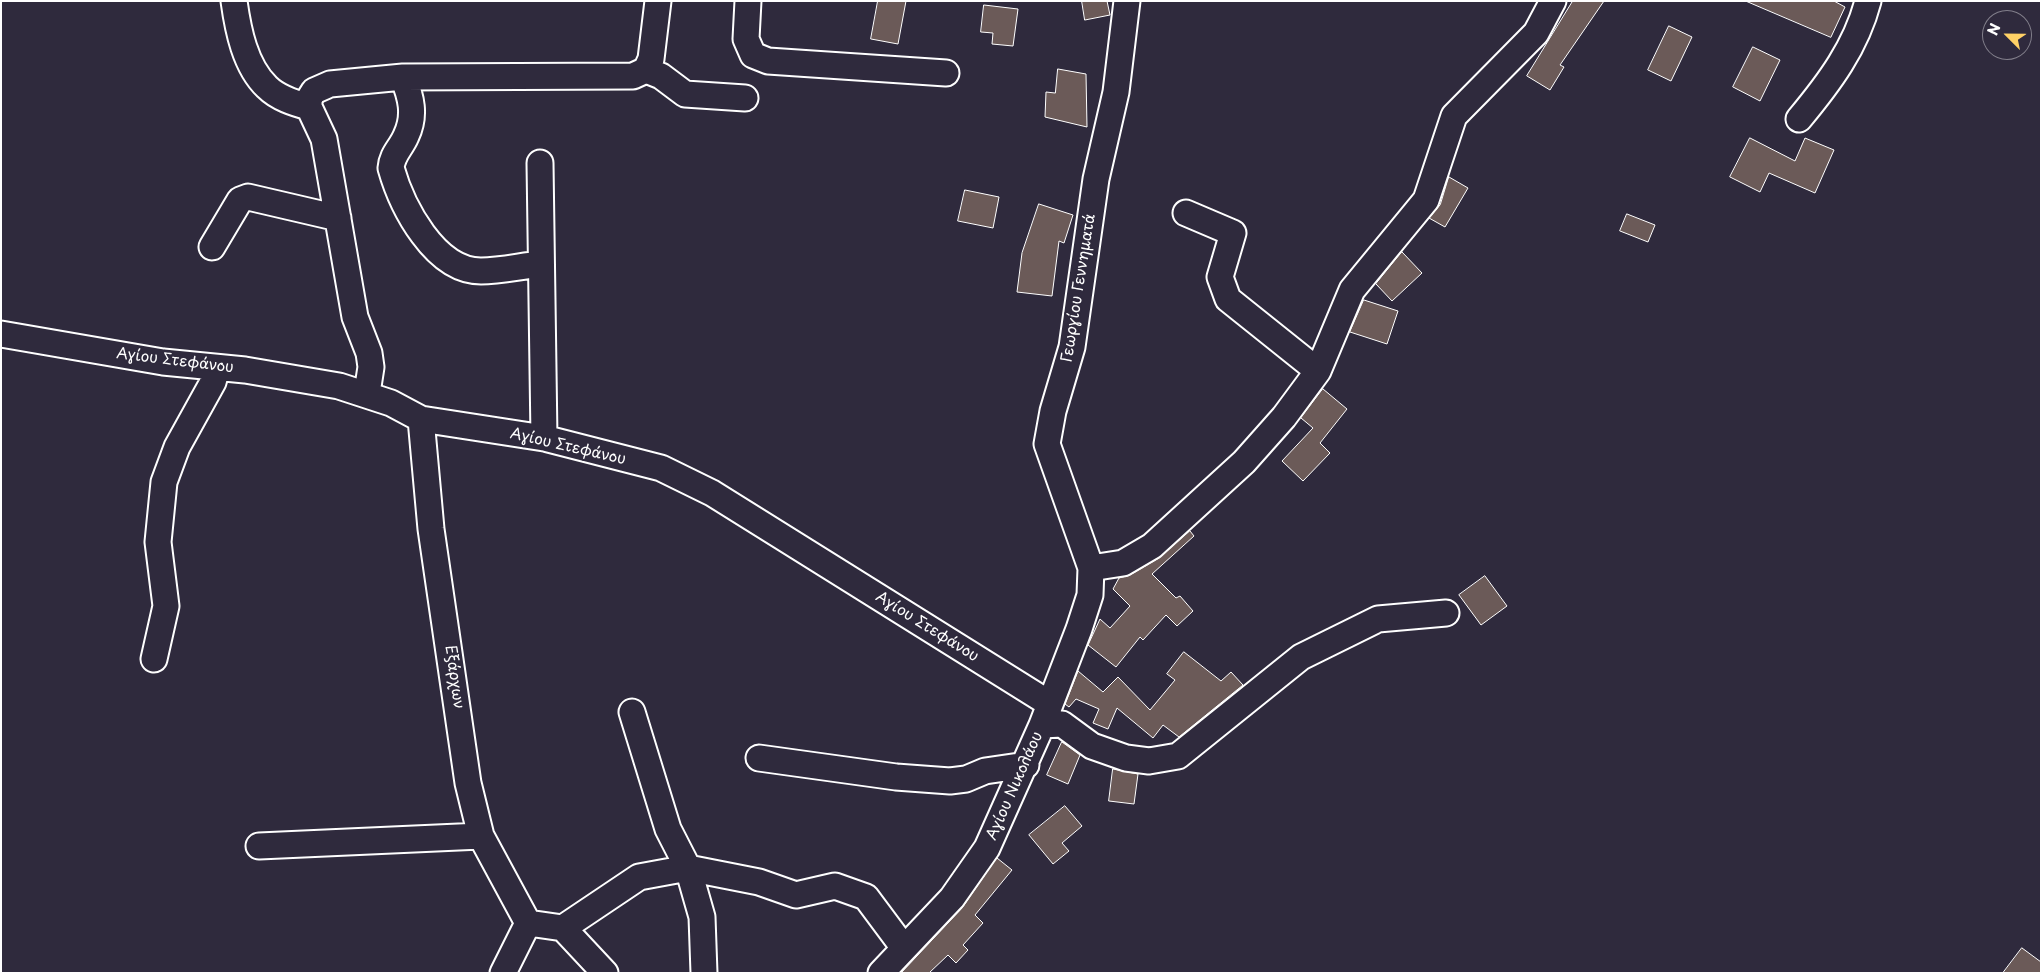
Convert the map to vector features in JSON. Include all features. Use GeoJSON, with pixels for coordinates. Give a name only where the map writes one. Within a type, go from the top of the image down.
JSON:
{"type":"FeatureCollection","features":[{"type":"Feature","properties":{"kind":"street"},"geometry":{"type":"LineString","coordinates":[[234,1],[237,23],[252,68],[267,88],[287,100],[309,107]]}},
{"type":"Feature","properties":{"kind":"street"},"geometry":{"type":"LineString","coordinates":[[367,393],[370,361],[366,340],[355,317],[324,139],[309,107],[310,97],[322,86],[403,77],[633,76],[646,70],[651,59],[658,1]]}},
{"type":"Feature","properties":{"kind":"street"},"geometry":{"type":"LineString","coordinates":[[748,1],[746,39],[753,54],[768,61],[946,73]]}},
{"type":"Feature","properties":{"kind":"street","name":"Γεωργίου Γεννηματά"},"geometry":{"type":"LineString","coordinates":[[1091,568],[1047,444],[1053,411],[1072,347],[1096,179],[1116,92],[1127,1]]}},
{"type":"Feature","properties":{"kind":"street"},"geometry":{"type":"LineString","coordinates":[[1091,568],[1123,563],[1152,546],[1244,462],[1284,417],[1318,371],[1352,290],[1426,200],[1454,116],[1536,33],[1552,1]]}},
{"type":"Feature","properties":{"kind":"street"},"geometry":{"type":"LineString","coordinates":[[1799,119],[1847,54],[1856,37],[1868,1]]}},
{"type":"Feature","properties":{"kind":"street"},"geometry":{"type":"LineString","coordinates":[[646,70],[661,76],[686,94],[745,98]]}},
{"type":"Feature","properties":{"kind":"street"},"geometry":{"type":"LineString","coordinates":[[403,77],[410,97],[412,112],[407,135],[392,159],[391,168],[421,232],[449,263],[479,271],[541,264]]}},
{"type":"Feature","properties":{"kind":"street"},"geometry":{"type":"LineString","coordinates":[[540,163],[544,438]]}},
{"type":"Feature","properties":{"kind":"street"},"geometry":{"type":"LineString","coordinates":[[212,247],[240,200],[248,197],[338,218]]}},
{"type":"Feature","properties":{"kind":"street"},"geometry":{"type":"LineString","coordinates":[[1186,213],[1233,233],[1220,277],[1228,299],[1318,371]]}},
{"type":"Feature","properties":{"kind":"street","name":"Αγίου Στεφάνου"},"geometry":{"type":"LineString","coordinates":[[1,334],[163,362],[245,370],[290,377],[367,393],[421,419],[544,438],[661,468],[712,493],[1046,714]]}},
{"type":"Feature","properties":{"kind":"street"},"geometry":{"type":"LineString","coordinates":[[154,660],[166,606],[158,542],[164,482],[177,447],[214,382],[217,368]]}},
{"type":"Feature","properties":{"kind":"street","name":"Εξάρχων"},"geometry":{"type":"LineString","coordinates":[[421,419],[431,529],[468,783],[481,836],[528,923]]}},
{"type":"Feature","properties":{"kind":"street","name":"Αγίου Νικολάου"},"geometry":{"type":"LineString","coordinates":[[880,973],[952,898],[983,855],[1026,765],[1079,629],[1090,594],[1091,568]]}},
{"type":"Feature","properties":{"kind":"street"},"geometry":{"type":"LineString","coordinates":[[1046,714],[1092,746],[1126,758],[1149,761],[1178,756],[1301,657],[1378,619],[1446,613]]}},
{"type":"Feature","properties":{"kind":"street"},"geometry":{"type":"LineString","coordinates":[[632,712],[668,829],[688,868],[702,917],[704,973]]}},
{"type":"Feature","properties":{"kind":"street"},"geometry":{"type":"LineString","coordinates":[[759,758],[896,778],[950,781],[966,780],[985,771],[1026,765]]}},
{"type":"Feature","properties":{"kind":"street"},"geometry":{"type":"LineString","coordinates":[[259,846],[481,836]]}},
{"type":"Feature","properties":{"kind":"street"},"geometry":{"type":"LineString","coordinates":[[563,928],[639,877],[688,868],[750,880],[796,895],[835,886],[866,897],[904,948]]}},
{"type":"Feature","properties":{"kind":"street"},"geometry":{"type":"LineString","coordinates":[[503,973],[528,923],[563,928],[606,973]]}},
{"type":"Feature","properties":{"kind":"building"},"geometry":{"type":"Polygon","coordinates":[[[878,1],[906,1],[898,44],[871,39],[878,1]]]}},
{"type":"Feature","properties":{"kind":"building"},"geometry":{"type":"Polygon","coordinates":[[[1082,1],[1107,1],[1110,15],[1085,20],[1082,1]]]}},
{"type":"Feature","properties":{"kind":"building"},"geometry":{"type":"Polygon","coordinates":[[[1573,1],[1604,1],[1560,65],[1564,67],[1550,90],[1527,76],[1573,1]]]}},
{"type":"Feature","properties":{"kind":"building"},"geometry":{"type":"Polygon","coordinates":[[[1746,1],[1834,1],[1845,7],[1831,37],[1746,1]]]}},
{"type":"Feature","properties":{"kind":"building"},"geometry":{"type":"Polygon","coordinates":[[[984,5],[1018,9],[1013,46],[992,44],[993,33],[981,32],[984,5]]]}},
{"type":"Feature","properties":{"kind":"building"},"geometry":{"type":"Polygon","coordinates":[[[1669,26],[1692,37],[1671,81],[1648,70],[1669,26]]]}},
{"type":"Feature","properties":{"kind":"building"},"geometry":{"type":"Polygon","coordinates":[[[1753,47],[1780,60],[1760,101],[1733,87],[1753,47]]]}},
{"type":"Feature","properties":{"kind":"building"},"geometry":{"type":"Polygon","coordinates":[[[1058,69],[1086,74],[1087,127],[1045,117],[1046,92],[1055,93],[1058,69]]]}},
{"type":"Feature","properties":{"kind":"building"},"geometry":{"type":"Polygon","coordinates":[[[1750,138],[1795,161],[1805,138],[1834,150],[1815,193],[1769,173],[1760,192],[1730,177],[1750,138]]]}},
{"type":"Feature","properties":{"kind":"building"},"geometry":{"type":"Polygon","coordinates":[[[1449,177],[1468,188],[1445,227],[1429,218],[1440,205],[1449,177]]]}},
{"type":"Feature","properties":{"kind":"building"},"geometry":{"type":"Polygon","coordinates":[[[965,190],[999,197],[993,228],[958,221],[965,190]]]}},
{"type":"Feature","properties":{"kind":"building"},"geometry":{"type":"Polygon","coordinates":[[[1039,204],[1073,215],[1064,243],[1059,241],[1052,296],[1017,292],[1022,253],[1039,204]]]}},
{"type":"Feature","properties":{"kind":"building"},"geometry":{"type":"Polygon","coordinates":[[[1627,214],[1655,225],[1648,242],[1620,231],[1627,214]]]}},
{"type":"Feature","properties":{"kind":"building"},"geometry":{"type":"Polygon","coordinates":[[[1402,252],[1422,273],[1392,301],[1376,284],[1402,252]]]}},
{"type":"Feature","properties":{"kind":"building"},"geometry":{"type":"Polygon","coordinates":[[[1364,300],[1398,311],[1387,344],[1350,332],[1364,300]]]}},
{"type":"Feature","properties":{"kind":"building"},"geometry":{"type":"Polygon","coordinates":[[[1323,389],[1347,409],[1320,443],[1330,453],[1303,481],[1282,461],[1313,428],[1301,418],[1323,389]]]}},
{"type":"Feature","properties":{"kind":"building"},"geometry":{"type":"Polygon","coordinates":[[[1190,531],[1194,536],[1152,574],[1176,598],[1180,596],[1193,611],[1177,626],[1166,615],[1143,640],[1140,637],[1116,667],[1088,645],[1100,619],[1110,628],[1130,606],[1113,589],[1119,578],[1130,575],[1159,558],[1190,531]]]}},
{"type":"Feature","properties":{"kind":"building"},"geometry":{"type":"Polygon","coordinates":[[[1485,576],[1507,606],[1481,625],[1459,595],[1485,576]]]}},
{"type":"Feature","properties":{"kind":"building"},"geometry":{"type":"Polygon","coordinates":[[[1184,652],[1221,681],[1231,672],[1243,685],[1179,737],[1163,725],[1153,738],[1117,708],[1108,729],[1093,723],[1099,709],[1076,699],[1069,707],[1065,704],[1078,671],[1103,692],[1118,677],[1150,710],[1175,680],[1167,674],[1184,652]]]}},
{"type":"Feature","properties":{"kind":"building"},"geometry":{"type":"Polygon","coordinates":[[[1062,742],[1080,755],[1068,784],[1047,775],[1062,742]]]}},
{"type":"Feature","properties":{"kind":"building"},"geometry":{"type":"Polygon","coordinates":[[[1113,769],[1138,774],[1134,804],[1109,801],[1113,769]]]}},
{"type":"Feature","properties":{"kind":"building"},"geometry":{"type":"Polygon","coordinates":[[[1065,806],[1082,826],[1062,843],[1069,851],[1053,864],[1029,835],[1065,806]]]}},
{"type":"Feature","properties":{"kind":"building"},"geometry":{"type":"Polygon","coordinates":[[[997,858],[1012,870],[975,915],[983,923],[963,945],[968,950],[956,963],[948,955],[929,973],[901,973],[962,908],[997,858]]]}},
{"type":"Feature","properties":{"kind":"building"},"geometry":{"type":"Polygon","coordinates":[[[2022,948],[2041,962],[2041,973],[2003,973],[2022,948]]]}}]}
